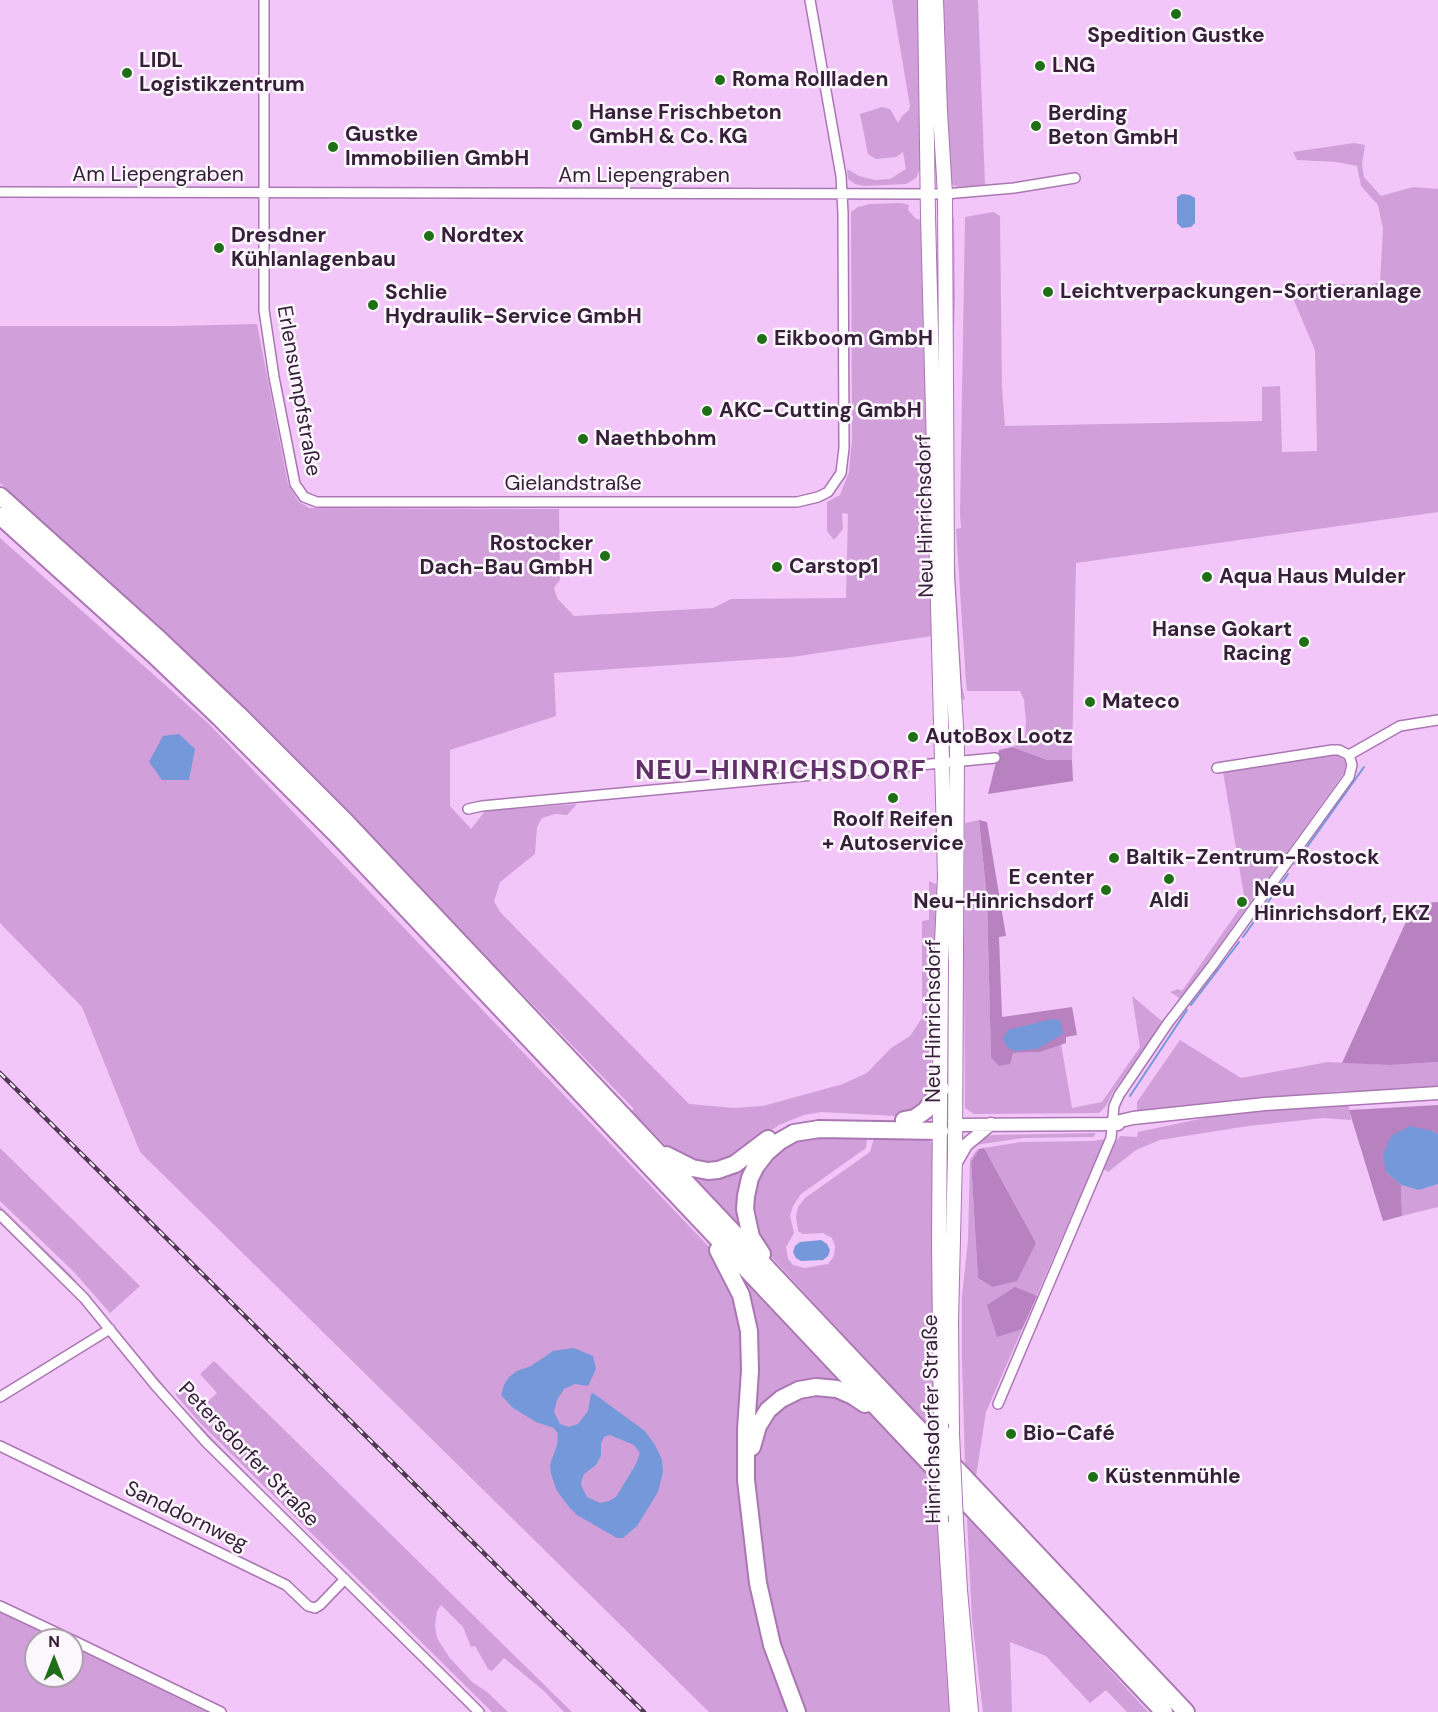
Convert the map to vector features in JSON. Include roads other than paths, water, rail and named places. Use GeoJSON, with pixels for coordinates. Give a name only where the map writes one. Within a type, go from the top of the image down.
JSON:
{"type":"FeatureCollection","features":[{"type":"Feature","properties":{"kind":"highway"},"geometry":{"type":"LineString","coordinates":[[0,496],[160,640],[271,746],[346,822],[1186,1712]]}},
{"type":"Feature","properties":{"kind":"highway"},"geometry":{"type":"LineString","coordinates":[[0,516],[153,654],[277,774],[414,916],[1164,1712]]}},
{"type":"Feature","properties":{"kind":"highway"},"geometry":{"type":"LineString","coordinates":[[904,1120],[915,1118],[926,1110],[941,1089]]}},
{"type":"Feature","properties":{"kind":"highway"},"geometry":{"type":"LineString","coordinates":[[653,1148],[692,1168],[708,1171],[735,1164],[777,1131],[802,1120],[823,1118],[904,1120],[945,1126]]}},
{"type":"Feature","properties":{"kind":"highway"},"geometry":{"type":"LineString","coordinates":[[784,1287],[752,1237],[746,1217],[745,1203],[748,1183],[756,1166],[766,1153],[786,1137],[810,1130],[945,1126]]}},
{"type":"Feature","properties":{"kind":"highway"},"geometry":{"type":"LineString","coordinates":[[692,1212],[704,1234],[717,1248],[741,1295],[746,1310],[750,1351],[745,1445],[752,1548],[765,1621],[797,1712]]}},
{"type":"Feature","properties":{"kind":"highway"},"geometry":{"type":"LineString","coordinates":[[748,1496],[751,1448],[758,1426],[774,1404],[799,1390],[827,1387],[846,1393],[860,1401],[901,1434]]}},
{"type":"Feature","properties":{"kind":"main road","name":"Neu Hinrichsdorf"},"geometry":{"type":"LineString","coordinates":[[925,0],[943,744],[945,900],[941,965],[941,1089],[945,1126]]}},
{"type":"Feature","properties":{"kind":"main road","name":"Neu Hinrichsdorf"},"geometry":{"type":"LineString","coordinates":[[936,0],[945,194],[947,565],[956,699],[957,768],[945,1126]]}},
{"type":"Feature","properties":{"kind":"main road"},"geometry":{"type":"LineString","coordinates":[[943,744],[946,754],[957,768]]}},
{"type":"Feature","properties":{"kind":"main road"},"geometry":{"type":"LineString","coordinates":[[943,763],[957,768]]}},
{"type":"Feature","properties":{"kind":"main road","name":"Hinrichsdorfer Straße"},"geometry":{"type":"LineString","coordinates":[[945,1126],[955,1166],[951,1320],[952,1434],[960,1590],[971,1712]]}},
{"type":"Feature","properties":{"kind":"main road","name":"Hinrichsdorfer Straße"},"geometry":{"type":"LineString","coordinates":[[945,1126],[941,1424],[957,1712]]}},
{"type":"Feature","properties":{"kind":"street","name":"Erlensumpfstraße"},"geometry":{"type":"LineString","coordinates":[[264,0],[263,286],[266,327],[295,484],[304,497]]}},
{"type":"Feature","properties":{"kind":"street"},"geometry":{"type":"LineString","coordinates":[[810,0],[842,193]]}},
{"type":"Feature","properties":{"kind":"street","name":"Am Liepengraben"},"geometry":{"type":"LineString","coordinates":[[0,192],[945,194],[1014,188],[1075,178]]}},
{"type":"Feature","properties":{"kind":"street","name":"Gielandstraße"},"geometry":{"type":"LineString","coordinates":[[304,497],[317,502],[796,502],[828,492],[841,472],[844,448],[842,193]]}},
{"type":"Feature","properties":{"kind":"street"},"geometry":{"type":"LineString","coordinates":[[1349,755],[1400,726],[1438,720]]}},
{"type":"Feature","properties":{"kind":"street"},"geometry":{"type":"LineString","coordinates":[[998,1404],[1111,1138],[1114,1106],[1119,1095],[1349,777],[1352,765],[1349,755],[1339,750],[1332,750],[1217,768]]}},
{"type":"Feature","properties":{"kind":"street"},"geometry":{"type":"LineString","coordinates":[[957,768],[995,758]]}},
{"type":"Feature","properties":{"kind":"street"},"geometry":{"type":"LineString","coordinates":[[468,809],[943,763]]}},
{"type":"Feature","properties":{"kind":"street","name":"Neu Hinrichsdorf"},"geometry":{"type":"LineString","coordinates":[[945,1126],[1112,1123],[1144,1117],[1266,1104],[1438,1093]]}},
{"type":"Feature","properties":{"kind":"street"},"geometry":{"type":"LineString","coordinates":[[955,1166],[966,1145],[991,1125]]}},
{"type":"Feature","properties":{"kind":"street","name":"Petersdorfer Straße"},"geometry":{"type":"LineString","coordinates":[[0,1215],[65,1278],[164,1396],[206,1442],[479,1712]]}},
{"type":"Feature","properties":{"kind":"street"},"geometry":{"type":"LineString","coordinates":[[0,1397],[110,1329]]}},
{"type":"Feature","properties":{"kind":"street","name":"Sanddornweg"},"geometry":{"type":"LineString","coordinates":[[0,1446],[286,1585],[309,1606],[315,1608],[320,1605],[345,1579]]}},
{"type":"Feature","properties":{"kind":"street"},"geometry":{"type":"LineString","coordinates":[[0,1606],[47,1628]]}},
{"type":"Feature","properties":{"kind":"street"},"geometry":{"type":"LineString","coordinates":[[84,1646],[221,1712]]}},
{"type":"Feature","properties":{"kind":"water"},"geometry":{"type":"Polygon","coordinates":[[[1182,194],[1195,198],[1195,223],[1191,227],[1182,228],[1177,223],[1177,197],[1182,194]]]}},
{"type":"Feature","properties":{"kind":"water"},"geometry":{"type":"Polygon","coordinates":[[[179,734],[195,749],[189,780],[162,780],[149,762],[163,736],[179,734]]]}},
{"type":"Feature","properties":{"kind":"water"},"geometry":{"type":"Polygon","coordinates":[[[1052,1019],[1060,1020],[1063,1034],[1037,1049],[1014,1051],[1007,1047],[1003,1038],[1008,1030],[1052,1019]]]}},
{"type":"Feature","properties":{"kind":"water"},"geometry":{"type":"Polygon","coordinates":[[[1410,1126],[1438,1134],[1438,1184],[1419,1190],[1401,1185],[1386,1172],[1383,1155],[1391,1136],[1410,1126]]]}},
{"type":"Feature","properties":{"kind":"water"},"geometry":{"type":"Polygon","coordinates":[[[821,1240],[830,1250],[828,1256],[823,1260],[801,1261],[796,1258],[793,1252],[795,1246],[800,1242],[821,1240]]]}},
{"type":"Feature","properties":{"kind":"water"},"geometry":{"type":"Polygon","coordinates":[[[574,1348],[593,1356],[596,1369],[588,1386],[575,1384],[564,1389],[557,1400],[554,1412],[560,1424],[569,1427],[578,1424],[588,1411],[593,1393],[645,1431],[662,1460],[663,1472],[658,1492],[637,1526],[623,1538],[617,1538],[577,1515],[569,1507],[557,1491],[551,1474],[550,1465],[558,1434],[554,1428],[536,1422],[513,1408],[501,1395],[509,1377],[553,1351],[574,1348]],[[610,1435],[604,1437],[601,1443],[601,1456],[596,1465],[584,1474],[582,1479],[581,1485],[587,1497],[600,1503],[616,1497],[640,1453],[634,1445],[610,1435]]]}},
{"type":"Feature","properties":{"kind":"waterway"},"geometry":{"type":"LineString","coordinates":[[1295,864],[1364,767]]}},
{"type":"Feature","properties":{"kind":"waterway"},"geometry":{"type":"LineString","coordinates":[[1243,937],[1288,874]]}},
{"type":"Feature","properties":{"kind":"waterway"},"geometry":{"type":"LineString","coordinates":[[1191,1005],[1239,942]]}},
{"type":"Feature","properties":{"kind":"waterway"},"geometry":{"type":"LineString","coordinates":[[1130,1096],[1187,1010]]}},
{"type":"Feature","properties":{"kind":"railway"},"geometry":{"type":"LineString","coordinates":[[0,1073],[644,1712]]}},
{"type":"Feature","properties":{"kind":"place","name":"Spedition Gustke"},"geometry":{"type":"Point","coordinates":[1176,14]}},
{"type":"Feature","properties":{"kind":"place","name":"LNG"},"geometry":{"type":"Point","coordinates":[1040,66]}},
{"type":"Feature","properties":{"kind":"place","name":"LIDL Logistikzentrum"},"geometry":{"type":"Point","coordinates":[127,73]}},
{"type":"Feature","properties":{"kind":"place","name":"Roma Rollladen"},"geometry":{"type":"Point","coordinates":[720,80]}},
{"type":"Feature","properties":{"kind":"place","name":"Hanse Frischbeton GmbH & Co. KG"},"geometry":{"type":"Point","coordinates":[577,125]}},
{"type":"Feature","properties":{"kind":"place","name":"Berding Beton GmbH"},"geometry":{"type":"Point","coordinates":[1036,126]}},
{"type":"Feature","properties":{"kind":"place","name":"Gustke Immobilien GmbH"},"geometry":{"type":"Point","coordinates":[333,147]}},
{"type":"Feature","properties":{"kind":"place","name":"Nordtex"},"geometry":{"type":"Point","coordinates":[429,236]}},
{"type":"Feature","properties":{"kind":"place","name":"Dresdner Kühlanlagenbau"},"geometry":{"type":"Point","coordinates":[219,248]}},
{"type":"Feature","properties":{"kind":"place","name":"Leichtverpackungen-Sortieranlage"},"geometry":{"type":"Point","coordinates":[1048,292]}},
{"type":"Feature","properties":{"kind":"place","name":"Schlie Hydraulik-Service GmbH"},"geometry":{"type":"Point","coordinates":[373,305]}},
{"type":"Feature","properties":{"kind":"place","name":"Eikboom GmbH"},"geometry":{"type":"Point","coordinates":[762,339]}},
{"type":"Feature","properties":{"kind":"place","name":"AKC-Cutting GmbH"},"geometry":{"type":"Point","coordinates":[707,411]}},
{"type":"Feature","properties":{"kind":"place","name":"Naethbohm"},"geometry":{"type":"Point","coordinates":[583,439]}},
{"type":"Feature","properties":{"kind":"place","name":"Rostocker Dach-Bau GmbH"},"geometry":{"type":"Point","coordinates":[605,556]}},
{"type":"Feature","properties":{"kind":"place","name":"Carstop1"},"geometry":{"type":"Point","coordinates":[777,567]}},
{"type":"Feature","properties":{"kind":"place","name":"Aqua Haus Mulder"},"geometry":{"type":"Point","coordinates":[1207,577]}},
{"type":"Feature","properties":{"kind":"place","name":"Hanse Gokart Racing"},"geometry":{"type":"Point","coordinates":[1304,642]}},
{"type":"Feature","properties":{"kind":"place","name":"Mateco"},"geometry":{"type":"Point","coordinates":[1090,702]}},
{"type":"Feature","properties":{"kind":"place","name":"AutoBox Lootz"},"geometry":{"type":"Point","coordinates":[913,737]}},
{"type":"Feature","properties":{"kind":"place","name":"Roolf Reifen + Autoservice"},"geometry":{"type":"Point","coordinates":[893,798]}},
{"type":"Feature","properties":{"kind":"place","name":"Baltik-Zentrum-Rostock"},"geometry":{"type":"Point","coordinates":[1114,858]}},
{"type":"Feature","properties":{"kind":"place","name":"Aldi"},"geometry":{"type":"Point","coordinates":[1169,879]}},
{"type":"Feature","properties":{"kind":"place","name":"E center Neu-Hinrichsdorf"},"geometry":{"type":"Point","coordinates":[1106,890]}},
{"type":"Feature","properties":{"kind":"place","name":"Neu Hinrichsdorf, EKZ"},"geometry":{"type":"Point","coordinates":[1242,902]}},
{"type":"Feature","properties":{"kind":"place","name":"Bio-Café"},"geometry":{"type":"Point","coordinates":[1011,1434]}},
{"type":"Feature","properties":{"kind":"place","name":"Küstenmühle"},"geometry":{"type":"Point","coordinates":[1093,1477]}},
{"type":"Feature","properties":{"kind":"district","name":"NEU-HINRICHSDORF"},"geometry":{"type":"Point","coordinates":[781,772]}}]}
